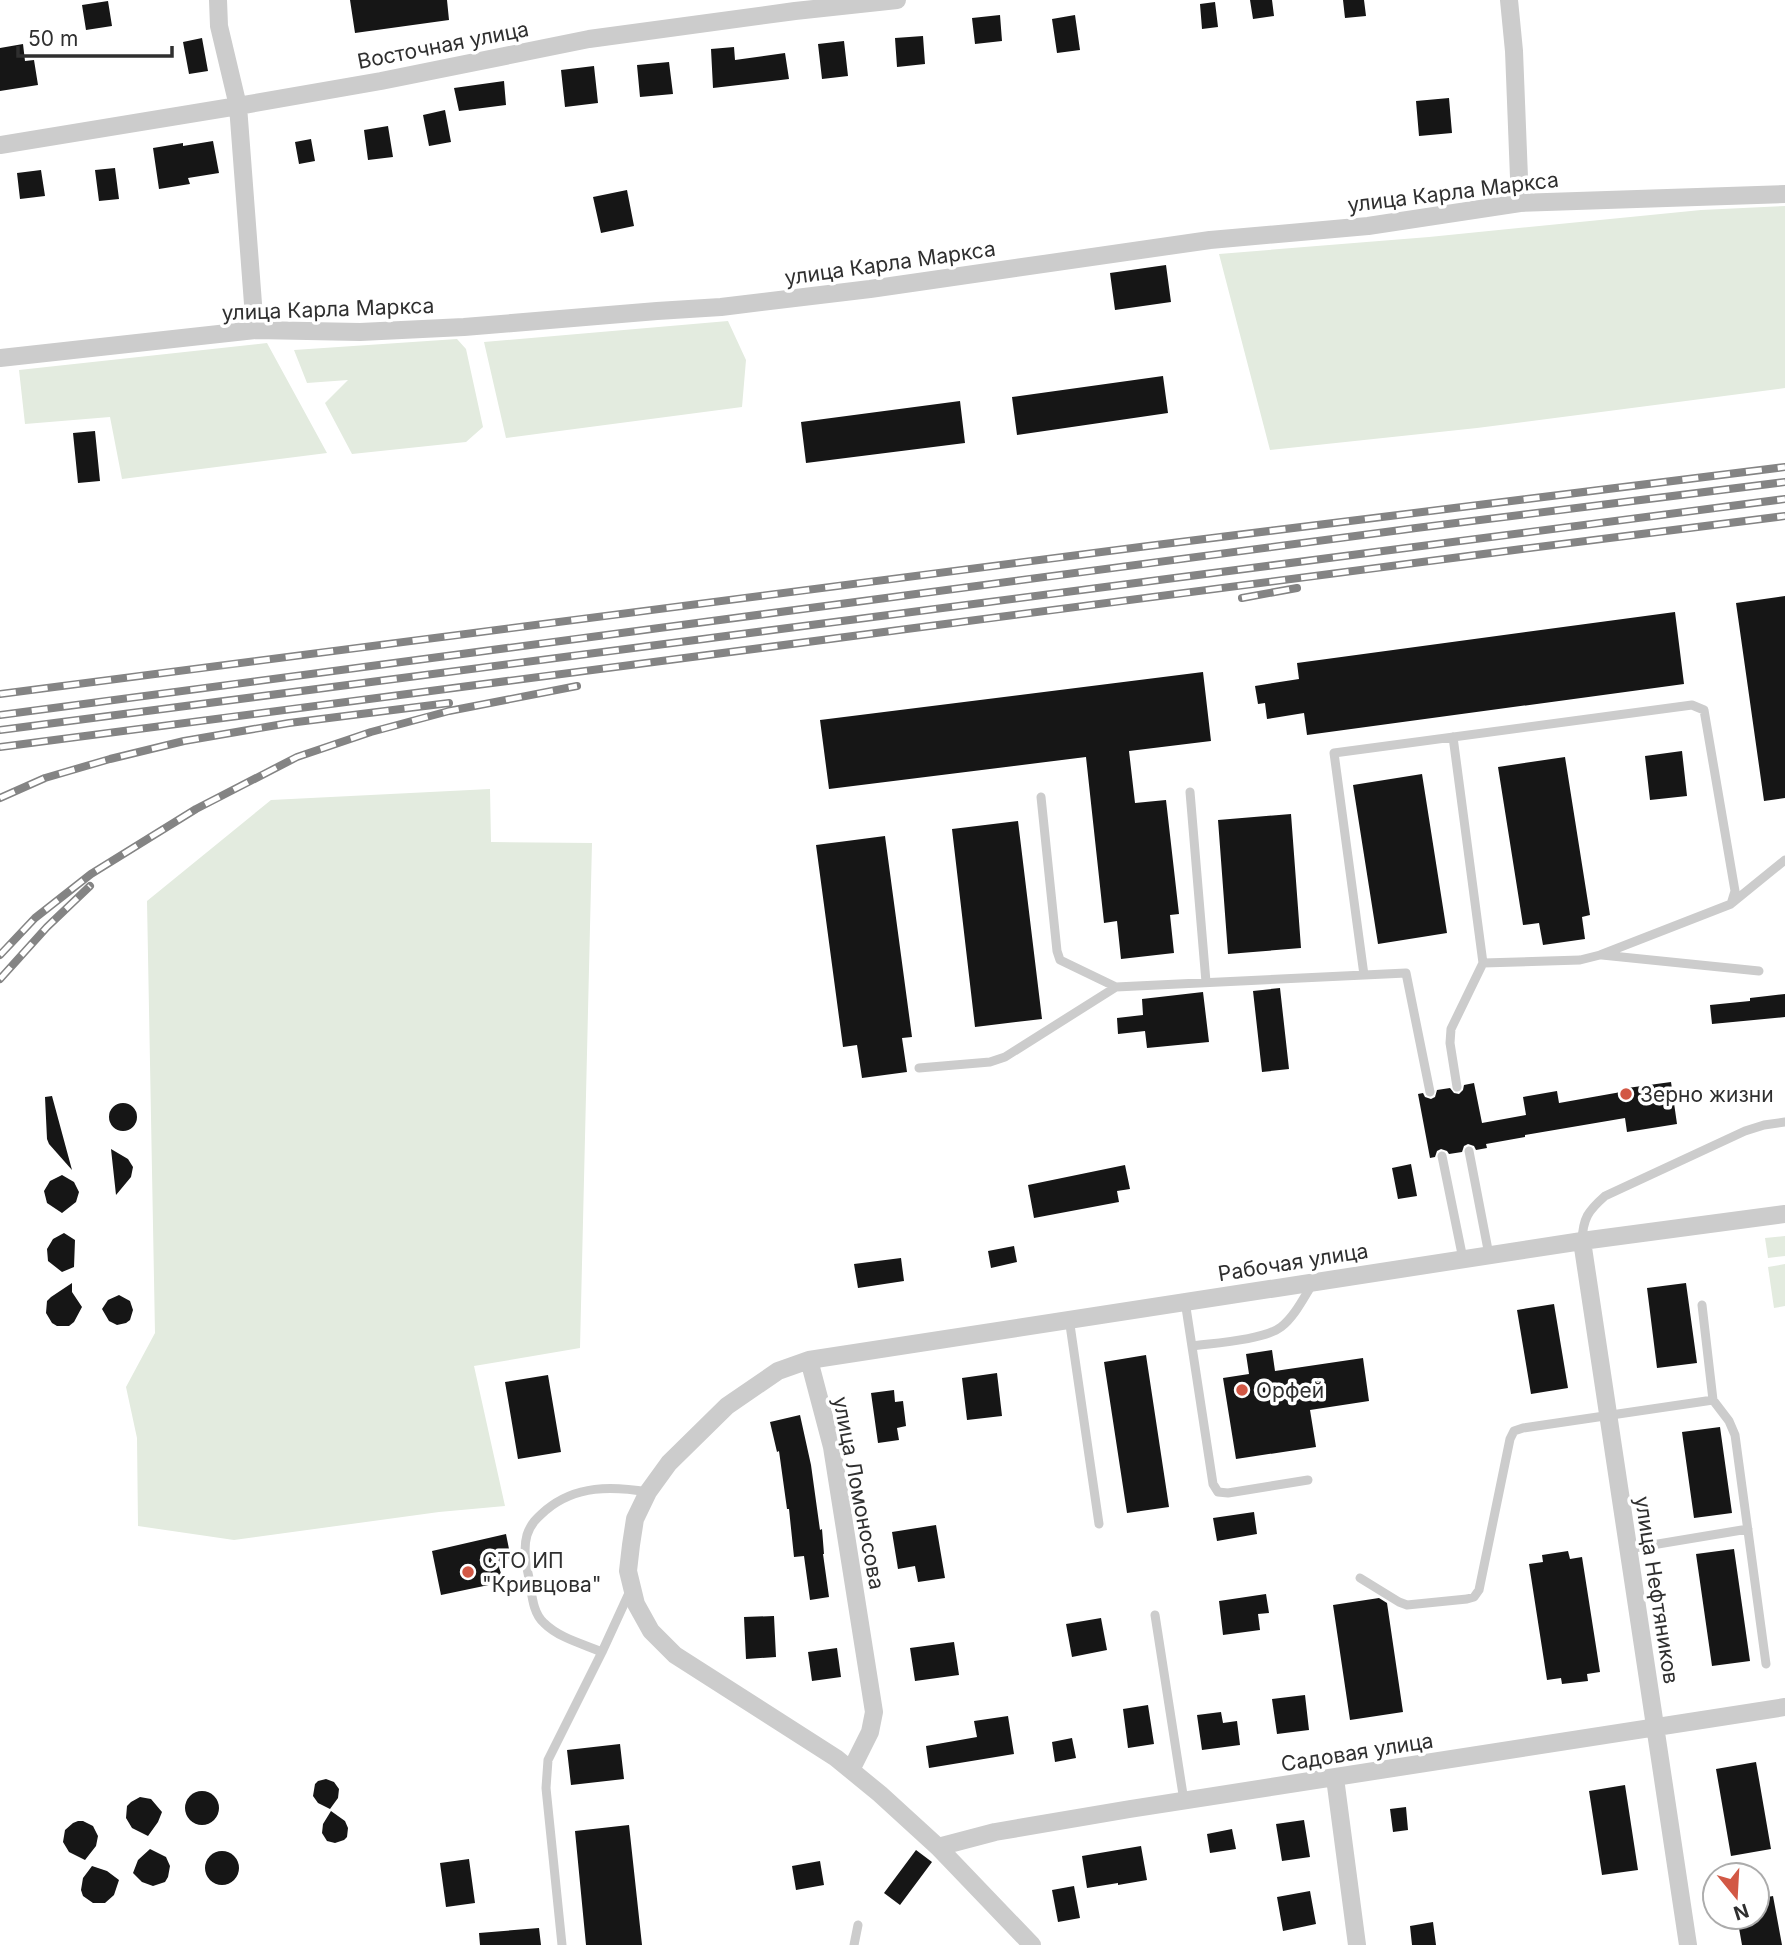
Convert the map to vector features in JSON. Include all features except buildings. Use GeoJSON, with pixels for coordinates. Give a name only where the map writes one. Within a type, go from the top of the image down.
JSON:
{"type":"FeatureCollection","features":[{"type":"Feature","properties":{"kind":"street"},"geometry":{"type":"LineString","coordinates":[[218,0],[219,26],[238,106],[256,330]]}},
{"type":"Feature","properties":{"kind":"street","name":"Восточная улица"},"geometry":{"type":"LineString","coordinates":[[0,145],[381,81],[589,38],[795,5],[897,0]]}},
{"type":"Feature","properties":{"kind":"street"},"geometry":{"type":"LineString","coordinates":[[1509,0],[1514,51],[1520,203]]}},
{"type":"Feature","properties":{"kind":"street","name":"улица Карла Маркса"},"geometry":{"type":"LineString","coordinates":[[0,358],[256,330],[360,332],[464,327],[753,304],[1210,240],[1368,226],[1520,203],[1785,194]]}},
{"type":"Feature","properties":{"kind":"street","name":"Рабочая улица"},"geometry":{"type":"LineString","coordinates":[[809,1360],[1582,1241],[1785,1214]]}},
{"type":"Feature","properties":{"kind":"street","name":"улица Нефтяников"},"geometry":{"type":"LineString","coordinates":[[1582,1241],[1688,1945]]}},
{"type":"Feature","properties":{"kind":"street"},"geometry":{"type":"LineString","coordinates":[[809,1360],[778,1371],[727,1406],[670,1463],[649,1492],[635,1519],[631,1545],[628,1571],[636,1604],[651,1631],[675,1655],[826,1751],[880,1794],[938,1847],[1032,1945]]}},
{"type":"Feature","properties":{"kind":"street","name":"улица Ломоносова"},"geometry":{"type":"LineString","coordinates":[[809,1360],[832,1447],[874,1712],[870,1732],[851,1770]]}},
{"type":"Feature","properties":{"kind":"street","name":"Садовая улица"},"geometry":{"type":"LineString","coordinates":[[938,1847],[995,1832],[1785,1707]]}},
{"type":"Feature","properties":{"kind":"street"},"geometry":{"type":"LineString","coordinates":[[1335,1778],[1357,1945]]}},
{"type":"Feature","properties":{"kind":"lane"},"geometry":{"type":"LineString","coordinates":[[1364,975],[1334,753],[1692,705],[1704,710],[1735,891],[1731,904]]}},
{"type":"Feature","properties":{"kind":"lane"},"geometry":{"type":"LineString","coordinates":[[1453,737],[1483,963],[1451,1029],[1450,1043],[1457,1087]]}},
{"type":"Feature","properties":{"kind":"lane"},"geometry":{"type":"LineString","coordinates":[[1190,792],[1206,982]]}},
{"type":"Feature","properties":{"kind":"lane"},"geometry":{"type":"LineString","coordinates":[[1041,797],[1060,960],[1116,987],[1406,973],[1430,1091]]}},
{"type":"Feature","properties":{"kind":"lane"},"geometry":{"type":"LineString","coordinates":[[1483,963],[1580,960],[1600,955],[1731,904],[1785,860]]}},
{"type":"Feature","properties":{"kind":"lane"},"geometry":{"type":"LineString","coordinates":[[1600,955],[1759,971]]}},
{"type":"Feature","properties":{"kind":"lane"},"geometry":{"type":"LineString","coordinates":[[919,1069],[990,1062],[1005,1057],[1116,987]]}},
{"type":"Feature","properties":{"kind":"lane"},"geometry":{"type":"LineString","coordinates":[[1582,1241],[1583,1225],[1590,1210],[1605,1196],[1745,1131],[1785,1122]]}},
{"type":"Feature","properties":{"kind":"lane"},"geometry":{"type":"LineString","coordinates":[[1469,1151],[1489,1255]]}},
{"type":"Feature","properties":{"kind":"lane"},"geometry":{"type":"LineString","coordinates":[[1442,1156],[1464,1259]]}},
{"type":"Feature","properties":{"kind":"lane"},"geometry":{"type":"LineString","coordinates":[[1192,1346],[1264,1335],[1279,1329],[1288,1321],[1314,1282]]}},
{"type":"Feature","properties":{"kind":"lane"},"geometry":{"type":"LineString","coordinates":[[1185,1301],[1213,1484],[1218,1492],[1227,1493],[1308,1480]]}},
{"type":"Feature","properties":{"kind":"lane"},"geometry":{"type":"LineString","coordinates":[[1702,1305],[1713,1401],[1733,1428],[1766,1664]]}},
{"type":"Feature","properties":{"kind":"lane"},"geometry":{"type":"LineString","coordinates":[[1069,1318],[1099,1524]]}},
{"type":"Feature","properties":{"kind":"lane"},"geometry":{"type":"LineString","coordinates":[[1360,1578],[1407,1605],[1467,1600],[1474,1597],[1479,1590],[1510,1439],[1514,1431],[1713,1401]]}},
{"type":"Feature","properties":{"kind":"lane"},"geometry":{"type":"LineString","coordinates":[[601,1652],[555,1632],[542,1622],[535,1610],[524,1555],[526,1537],[533,1522],[552,1505],[578,1491],[607,1487],[649,1492]]}},
{"type":"Feature","properties":{"kind":"lane"},"geometry":{"type":"LineString","coordinates":[[1628,1549],[1748,1530]]}},
{"type":"Feature","properties":{"kind":"lane"},"geometry":{"type":"LineString","coordinates":[[562,1945],[546,1788],[548,1760],[632,1586]]}},
{"type":"Feature","properties":{"kind":"lane"},"geometry":{"type":"LineString","coordinates":[[1155,1615],[1184,1801]]}},
{"type":"Feature","properties":{"kind":"lane"},"geometry":{"type":"LineString","coordinates":[[853,1945],[859,1925]]}},
{"type":"Feature","properties":{"kind":"shaded area"},"geometry":{"type":"Polygon","coordinates":[[[1785,206],[1785,388],[1477,428],[1270,450],[1219,254],[1429,237],[1701,210],[1785,206]]]}},
{"type":"Feature","properties":{"kind":"shaded area"},"geometry":{"type":"Polygon","coordinates":[[[728,321],[746,360],[742,407],[506,438],[484,342],[728,321]]]}},
{"type":"Feature","properties":{"kind":"shaded area"},"geometry":{"type":"Polygon","coordinates":[[[457,339],[466,349],[483,427],[466,442],[352,454],[325,403],[348,380],[307,383],[294,350],[457,339]]]}},
{"type":"Feature","properties":{"kind":"shaded area"},"geometry":{"type":"Polygon","coordinates":[[[267,343],[327,453],[122,479],[110,417],[25,424],[19,370],[267,343]]]}},
{"type":"Feature","properties":{"kind":"shaded area"},"geometry":{"type":"Polygon","coordinates":[[[490,789],[491,842],[592,843],[580,1348],[474,1366],[505,1506],[439,1512],[234,1540],[138,1526],[137,1438],[126,1387],[155,1333],[147,901],[271,800],[490,789]]]}},
{"type":"Feature","properties":{"kind":"shaded area"},"geometry":{"type":"Polygon","coordinates":[[[1785,1236],[1785,1256],[1768,1258],[1765,1238],[1785,1236]]]}},
{"type":"Feature","properties":{"kind":"shaded area"},"geometry":{"type":"Polygon","coordinates":[[[1785,1264],[1785,1306],[1774,1308],[1768,1267],[1785,1264]]]}},
{"type":"Feature","properties":{"kind":"railway"},"geometry":{"type":"LineString","coordinates":[[0,694],[1785,467]]}},
{"type":"Feature","properties":{"kind":"railway"},"geometry":{"type":"LineString","coordinates":[[0,715],[1416,528],[1785,482]]}},
{"type":"Feature","properties":{"kind":"railway"},"geometry":{"type":"LineString","coordinates":[[0,730],[1785,499]]}},
{"type":"Feature","properties":{"kind":"railway"},"geometry":{"type":"LineString","coordinates":[[0,747],[1785,516]]}},
{"type":"Feature","properties":{"kind":"railway"},"geometry":{"type":"LineString","coordinates":[[1242,598],[1297,588]]}},
{"type":"Feature","properties":{"kind":"railway"},"geometry":{"type":"LineString","coordinates":[[0,955],[35,918],[91,874],[196,809],[297,757],[371,732],[449,711],[577,686]]}},
{"type":"Feature","properties":{"kind":"railway"},"geometry":{"type":"LineString","coordinates":[[0,798],[45,778],[184,741],[289,723],[449,703]]}},
{"type":"Feature","properties":{"kind":"railway"},"geometry":{"type":"LineString","coordinates":[[0,979],[47,927],[90,886]]}},
{"type":"Feature","properties":{"kind":"place","name":"Зерно жизни"},"geometry":{"type":"Point","coordinates":[1626,1094]}},
{"type":"Feature","properties":{"kind":"place","name":"Орфей"},"geometry":{"type":"Point","coordinates":[1242,1390]}},
{"type":"Feature","properties":{"kind":"place","name":"СТО ИП \"Кривцова\""},"geometry":{"type":"Point","coordinates":[468,1572]}}]}
